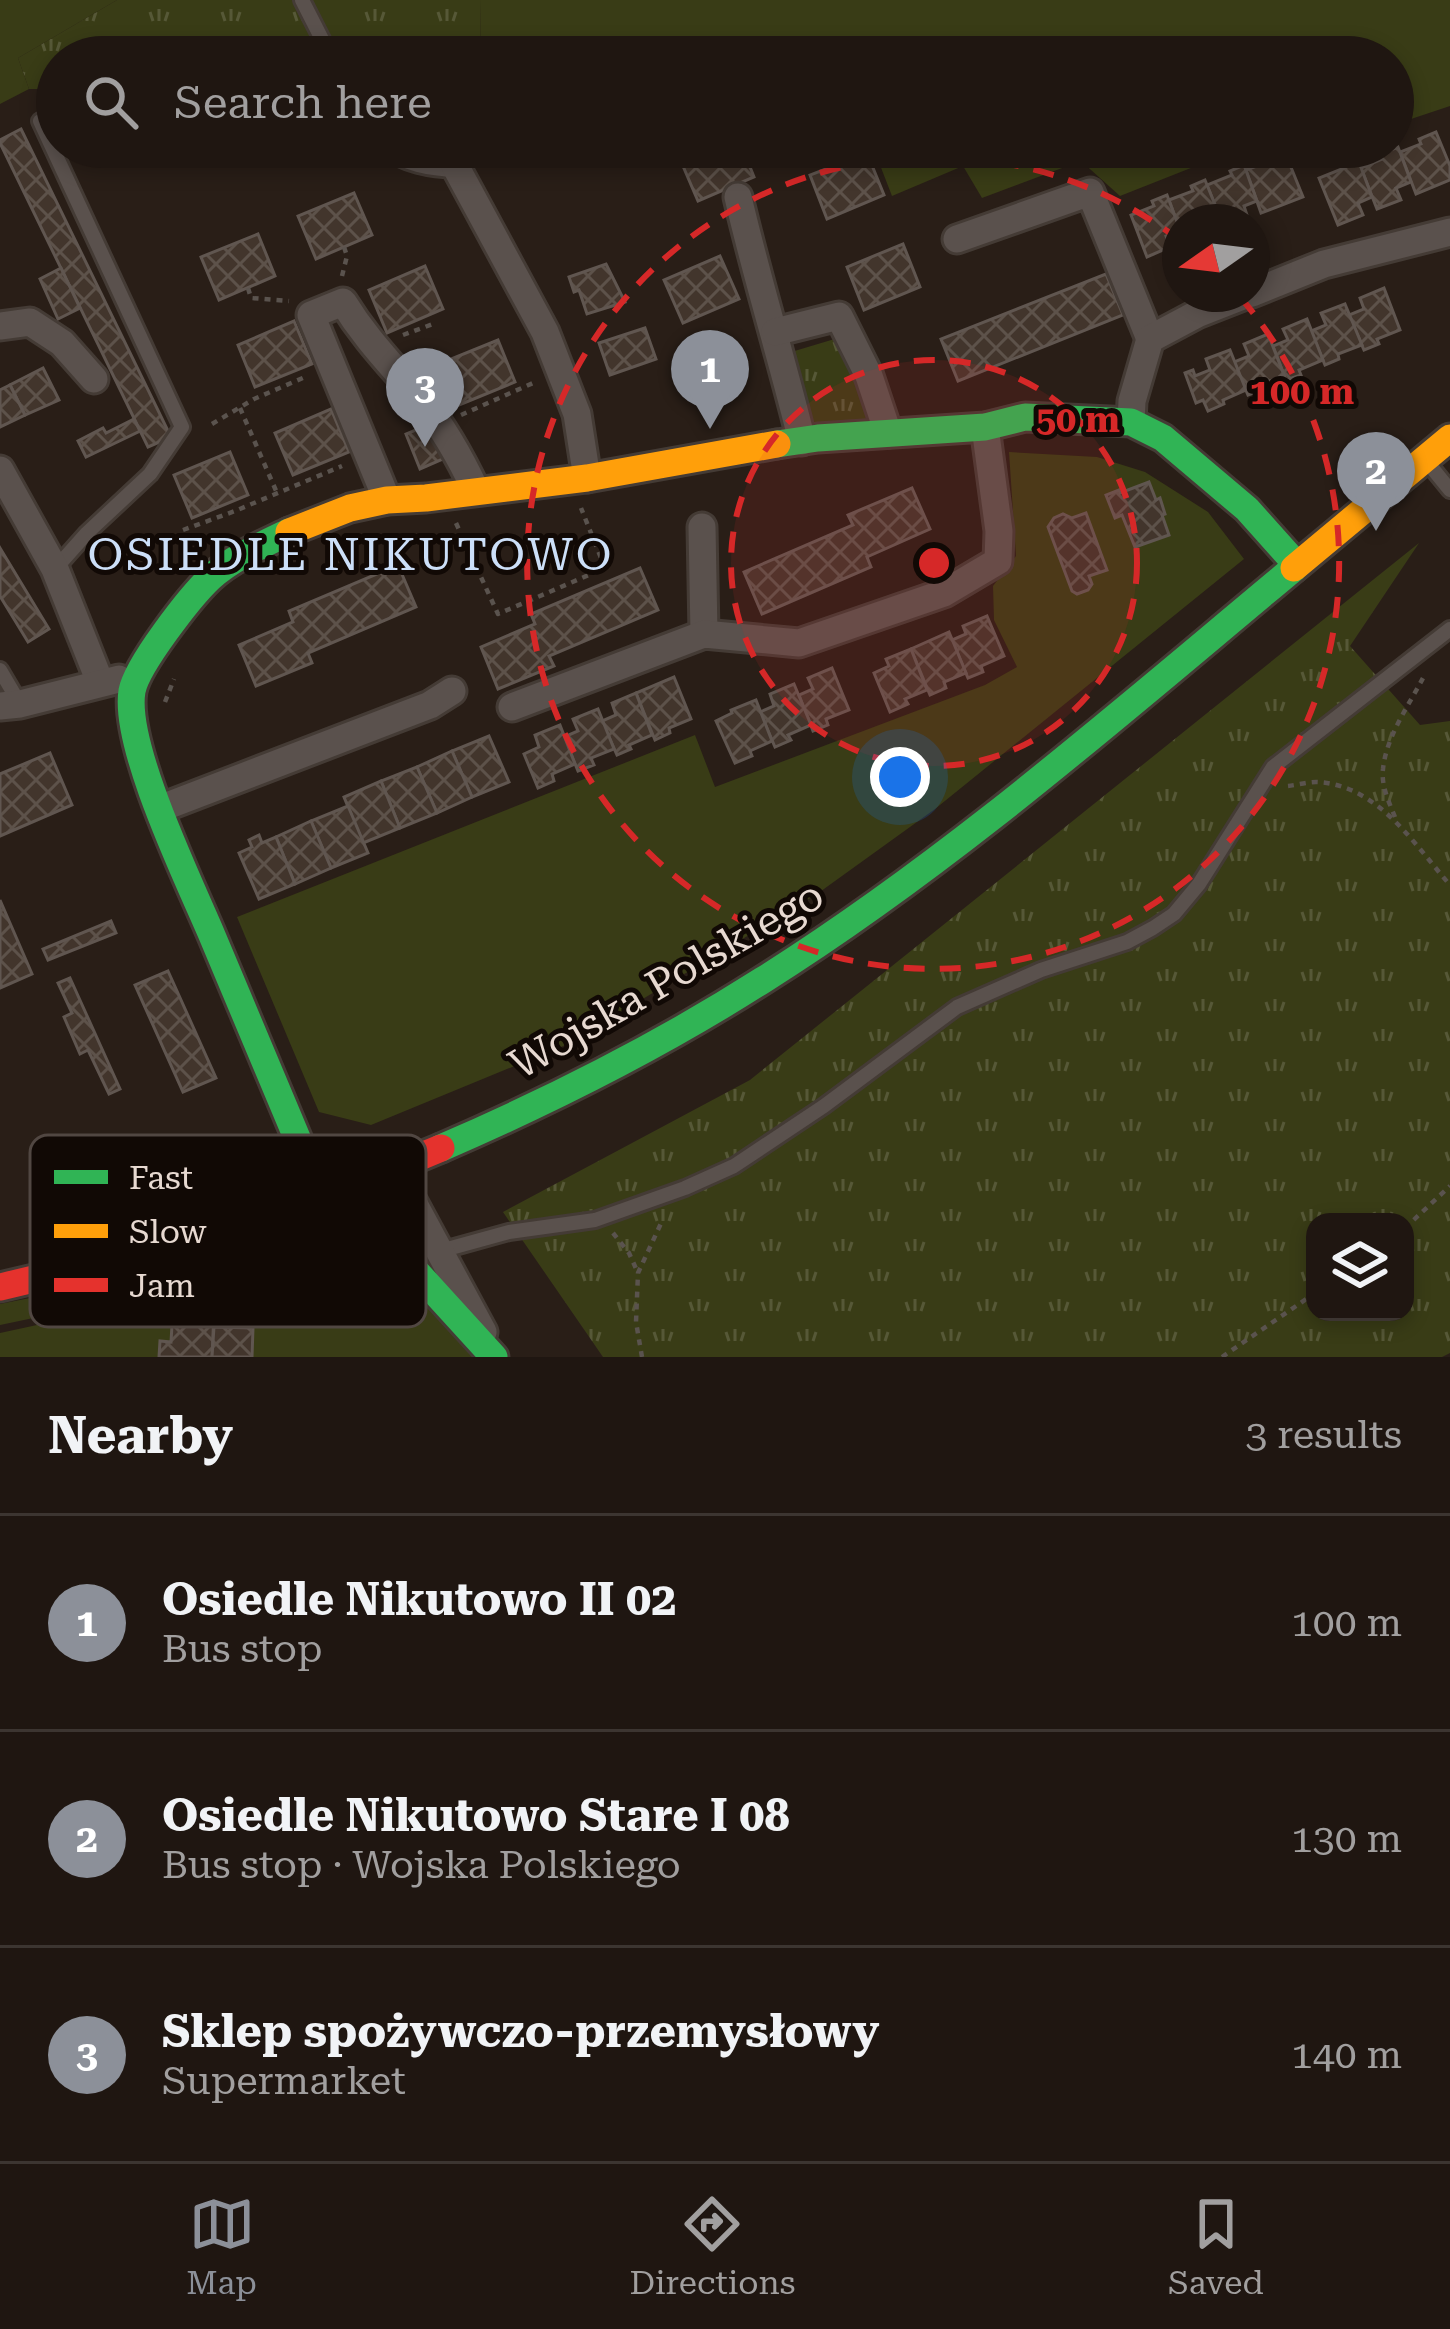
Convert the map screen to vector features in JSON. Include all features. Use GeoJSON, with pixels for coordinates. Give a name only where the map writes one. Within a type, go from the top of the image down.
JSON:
{"type":"FeatureCollection","features":[{"type":"Feature","properties":{"kind":"street"},"geometry":{"type":"LineString","coordinates":[[456,168],[545,332],[578,413],[583,490]]}},
{"type":"Feature","properties":{"kind":"street"},"geometry":{"type":"LineString","coordinates":[[957,239],[1090,192],[1150,339],[1132,401],[1132,422]]}},
{"type":"Feature","properties":{"kind":"street"},"geometry":{"type":"LineString","coordinates":[[737,197],[802,441]]}},
{"type":"Feature","properties":{"kind":"street"},"geometry":{"type":"LineString","coordinates":[[1270,285],[1324,264],[1450,232]]}},
{"type":"Feature","properties":{"kind":"street"},"geometry":{"type":"LineString","coordinates":[[387,500],[311,315],[343,302],[364,336],[423,402],[476,490]]}},
{"type":"Feature","properties":{"kind":"street"},"geometry":{"type":"LineString","coordinates":[[1150,339],[1202,312]]}},
{"type":"Feature","properties":{"kind":"street"},"geometry":{"type":"LineString","coordinates":[[776,332],[839,316],[869,376],[888,433]]}},
{"type":"Feature","properties":{"kind":"street"},"geometry":{"type":"LineString","coordinates":[[0,326],[29,322],[62,343],[94,379]]}},
{"type":"Feature","properties":{"kind":"street"},"geometry":{"type":"LineString","coordinates":[[296,1135],[159,809],[137,742],[131,695],[136,676],[210,578],[251,551],[350,508],[387,500],[476,490],[583,490],[704,455],[802,441],[985,427],[1025,417],[1132,422],[1162,439],[1247,508],[1297,565]]}},
{"type":"Feature","properties":{"kind":"street"},"geometry":{"type":"LineString","coordinates":[[512,707],[704,634],[799,643],[944,593],[998,561],[999,531],[985,427]]}},
{"type":"Feature","properties":{"kind":"street","name":"Wojska Polskiego"},"geometry":{"type":"LineString","coordinates":[[426,1154],[592,1077],[815,946],[1000,810],[1450,438]]}},
{"type":"Feature","properties":{"kind":"street"},"geometry":{"type":"LineString","coordinates":[[0,470],[55,569],[100,682]]}},
{"type":"Feature","properties":{"kind":"street"},"geometry":{"type":"LineString","coordinates":[[702,527],[704,634]]}},
{"type":"Feature","properties":{"kind":"street"},"geometry":{"type":"LineString","coordinates":[[10,705],[136,676]]}},
{"type":"Feature","properties":{"kind":"street"},"geometry":{"type":"LineString","coordinates":[[159,809],[430,705],[452,691]]}},
{"type":"Feature","properties":{"kind":"street"},"geometry":{"type":"LineString","coordinates":[[426,1225],[495,1357]]}},
{"type":"Feature","properties":{"kind":"street","name":"Wojska Polskiego"},"geometry":{"type":"LineString","coordinates":[[0,1287],[30,1279]]}},
{"type":"Feature","properties":{"kind":"street"},"geometry":{"type":"LineString","coordinates":[[426,1282],[495,1357]]}},
{"type":"Feature","properties":{"kind":"lane"},"geometry":{"type":"LineString","coordinates":[[302,0],[320,36]]}},
{"type":"Feature","properties":{"kind":"lane"},"geometry":{"type":"LineString","coordinates":[[55,569],[150,474],[182,427],[62,168]]}},
{"type":"Feature","properties":{"kind":"lane"},"geometry":{"type":"LineString","coordinates":[[1425,458],[1450,490]]}},
{"type":"Feature","properties":{"kind":"lane"},"geometry":{"type":"LineString","coordinates":[[440,1251],[509,1232],[595,1220],[734,1166],[957,1007],[1041,970],[1127,942],[1174,914],[1199,884],[1273,767],[1450,629]]}},
{"type":"Feature","properties":{"kind":"lane"},"geometry":{"type":"LineString","coordinates":[[0,670],[10,705]]}},
{"type":"Feature","properties":{"kind":"path"},"geometry":{"type":"LineString","coordinates":[[248,288],[251,298],[299,302],[311,315]]}},
{"type":"Feature","properties":{"kind":"path"},"geometry":{"type":"LineString","coordinates":[[212,424],[333,366]]}},
{"type":"Feature","properties":{"kind":"path"},"geometry":{"type":"LineString","coordinates":[[438,425],[561,372]]}},
{"type":"Feature","properties":{"kind":"path"},"geometry":{"type":"LineString","coordinates":[[239,408],[277,493]]}},
{"type":"Feature","properties":{"kind":"path"},"geometry":{"type":"LineString","coordinates":[[183,530],[370,454]]}},
{"type":"Feature","properties":{"kind":"path"},"geometry":{"type":"LineString","coordinates":[[454,519],[498,614],[605,568],[583,490]]}},
{"type":"Feature","properties":{"kind":"path"},"geometry":{"type":"LineString","coordinates":[[1397,823],[1385,791],[1383,768],[1395,731],[1427,671]]}},
{"type":"Feature","properties":{"kind":"path"},"geometry":{"type":"LineString","coordinates":[[1254,796],[1318,782],[1360,793],[1397,823],[1450,885]]}},
{"type":"Feature","properties":{"kind":"path"},"geometry":{"type":"LineString","coordinates":[[1414,1220],[1450,1186]]}},
{"type":"Feature","properties":{"kind":"path"},"geometry":{"type":"LineString","coordinates":[[642,1357],[636,1322],[638,1274],[665,1214],[682,1189]]}},
{"type":"Feature","properties":{"kind":"path"},"geometry":{"type":"LineString","coordinates":[[595,1220],[617,1236],[638,1274]]}},
{"type":"Feature","properties":{"kind":"path"},"geometry":{"type":"LineString","coordinates":[[1222,1357],[1306,1299]]}},
{"type":"Feature","properties":{"kind":"green space"},"geometry":{"type":"Polygon","coordinates":[[[0,0],[117,0],[56,36],[36,36],[36,47],[18,58],[29,89],[0,104],[0,0]]]}},
{"type":"Feature","properties":{"kind":"green space"},"geometry":{"type":"Polygon","coordinates":[[[117,0],[480,0],[481,36],[56,36],[117,0]]]}},
{"type":"Feature","properties":{"kind":"green space"},"geometry":{"type":"Polygon","coordinates":[[[480,0],[1450,0],[1450,106],[1414,118],[1414,36],[481,36],[480,0]]]}},
{"type":"Feature","properties":{"kind":"green space"},"geometry":{"type":"Polygon","coordinates":[[[36,47],[36,89],[29,89],[18,58],[36,47]]]}},
{"type":"Feature","properties":{"kind":"green space"},"geometry":{"type":"Polygon","coordinates":[[[881,168],[958,168],[892,196],[881,168]]]}},
{"type":"Feature","properties":{"kind":"green space"},"geometry":{"type":"Polygon","coordinates":[[[964,168],[1062,168],[982,198],[964,168]]]}},
{"type":"Feature","properties":{"kind":"green space"},"geometry":{"type":"Polygon","coordinates":[[[1089,168],[1191,168],[1120,196],[1089,168]]]}},
{"type":"Feature","properties":{"kind":"green space"},"geometry":{"type":"Polygon","coordinates":[[[838,338],[870,420],[808,423],[788,353],[838,338]]]}},
{"type":"Feature","properties":{"kind":"green space"},"geometry":{"type":"Polygon","coordinates":[[[1009,452],[1097,457],[1145,472],[1208,512],[1244,559],[935,809],[817,894],[568,1044],[371,1125],[319,1112],[237,917],[695,735],[715,787],[985,685],[1017,667],[994,620],[993,586],[1016,556],[1009,452]]]}},
{"type":"Feature","properties":{"kind":"green space"},"geometry":{"type":"Polygon","coordinates":[[[1419,543],[1350,646],[1420,725],[1450,721],[1450,1353],[1442,1357],[603,1357],[503,1212],[750,1080],[1419,543]]]}},
{"type":"Feature","properties":{"kind":"green space"},"geometry":{"type":"Polygon","coordinates":[[[30,1298],[30,1319],[0,1325],[0,1304],[30,1298]]]}},
{"type":"Feature","properties":{"kind":"green space"},"geometry":{"type":"Polygon","coordinates":[[[426,1299],[476,1357],[0,1357],[0,1333],[30,1326],[426,1327],[426,1299]]]}},
{"type":"Feature","properties":{"kind":"building"},"geometry":{"type":"Polygon","coordinates":[[[21,129],[171,437],[148,447],[0,140],[21,129]]]}},
{"type":"Feature","properties":{"kind":"building"},"geometry":{"type":"Polygon","coordinates":[[[1436,132],[1450,166],[1450,180],[1416,194],[1406,168],[1414,168],[1414,147],[1421,144],[1419,139],[1436,132]]]}},
{"type":"Feature","properties":{"kind":"building"},"geometry":{"type":"Polygon","coordinates":[[[684,168],[750,168],[754,177],[698,201],[684,168]]]}},
{"type":"Feature","properties":{"kind":"building"},"geometry":{"type":"Polygon","coordinates":[[[828,168],[873,168],[884,195],[827,219],[810,175],[828,168]]]}},
{"type":"Feature","properties":{"kind":"building"},"geometry":{"type":"Polygon","coordinates":[[[1245,168],[1257,201],[1215,204],[1207,185],[1232,175],[1230,171],[1245,168]]]}},
{"type":"Feature","properties":{"kind":"building"},"geometry":{"type":"Polygon","coordinates":[[[1291,168],[1303,197],[1270,210],[1270,204],[1258,204],[1246,170],[1291,168]]]}},
{"type":"Feature","properties":{"kind":"building"},"geometry":{"type":"Polygon","coordinates":[[[1344,168],[1361,168],[1372,197],[1358,203],[1363,215],[1338,225],[1319,178],[1344,168]]]}},
{"type":"Feature","properties":{"kind":"building"},"geometry":{"type":"Polygon","coordinates":[[[1361,168],[1406,168],[1411,182],[1396,188],[1401,200],[1377,209],[1361,168]]]}},
{"type":"Feature","properties":{"kind":"building"},"geometry":{"type":"Polygon","coordinates":[[[1205,180],[1215,204],[1170,204],[1169,200],[1193,191],[1191,186],[1205,180]]]}},
{"type":"Feature","properties":{"kind":"building"},"geometry":{"type":"Polygon","coordinates":[[[354,193],[372,235],[316,259],[298,216],[354,193]]]}},
{"type":"Feature","properties":{"kind":"building"},"geometry":{"type":"Polygon","coordinates":[[[1167,195],[1170,204],[1162,204],[1162,250],[1147,257],[1131,215],[1154,206],[1152,201],[1167,195]]]}},
{"type":"Feature","properties":{"kind":"building"},"geometry":{"type":"Polygon","coordinates":[[[258,234],[275,276],[219,300],[201,257],[258,234]]]}},
{"type":"Feature","properties":{"kind":"building"},"geometry":{"type":"Polygon","coordinates":[[[903,244],[920,287],[864,310],[847,267],[903,244]]]}},
{"type":"Feature","properties":{"kind":"building"},"geometry":{"type":"Polygon","coordinates":[[[720,256],[739,299],[683,323],[664,280],[720,256]]]}},
{"type":"Feature","properties":{"kind":"building"},"geometry":{"type":"Polygon","coordinates":[[[606,264],[625,302],[587,314],[569,277],[606,264]]]}},
{"type":"Feature","properties":{"kind":"building"},"geometry":{"type":"Polygon","coordinates":[[[425,266],[443,309],[387,333],[369,290],[425,266]]]}},
{"type":"Feature","properties":{"kind":"building"},"geometry":{"type":"Polygon","coordinates":[[[61,268],[80,308],[58,319],[40,279],[61,268]]]}},
{"type":"Feature","properties":{"kind":"building"},"geometry":{"type":"Polygon","coordinates":[[[1106,274],[1123,315],[958,381],[941,339],[1106,274]]]}},
{"type":"Feature","properties":{"kind":"building"},"geometry":{"type":"Polygon","coordinates":[[[1384,288],[1400,330],[1364,350],[1349,315],[1364,309],[1360,298],[1384,288]]]}},
{"type":"Feature","properties":{"kind":"building"},"geometry":{"type":"Polygon","coordinates":[[[1345,304],[1362,345],[1325,365],[1311,331],[1326,325],[1321,313],[1345,304]]]}},
{"type":"Feature","properties":{"kind":"building"},"geometry":{"type":"Polygon","coordinates":[[[1307,319],[1323,360],[1286,380],[1273,346],[1288,340],[1283,329],[1307,319]]]}},
{"type":"Feature","properties":{"kind":"building"},"geometry":{"type":"Polygon","coordinates":[[[294,321],[312,364],[255,387],[238,345],[294,321]]]}},
{"type":"Feature","properties":{"kind":"building"},"geometry":{"type":"Polygon","coordinates":[[[645,328],[656,359],[610,375],[599,343],[645,328]]]}},
{"type":"Feature","properties":{"kind":"building"},"geometry":{"type":"Polygon","coordinates":[[[1268,334],[1284,375],[1248,395],[1234,362],[1249,356],[1244,344],[1268,334]]]}},
{"type":"Feature","properties":{"kind":"building"},"geometry":{"type":"Polygon","coordinates":[[[498,340],[515,382],[459,405],[441,363],[498,340]]]}},
{"type":"Feature","properties":{"kind":"building"},"geometry":{"type":"Polygon","coordinates":[[[1230,350],[1246,390],[1208,411],[1203,400],[1196,403],[1185,373],[1193,370],[1195,376],[1210,370],[1206,359],[1230,350]]]}},
{"type":"Feature","properties":{"kind":"building"},"geometry":{"type":"Polygon","coordinates":[[[43,368],[59,400],[25,415],[10,385],[43,368]]]}},
{"type":"Feature","properties":{"kind":"building"},"geometry":{"type":"Polygon","coordinates":[[[10,385],[25,415],[0,427],[0,390],[10,385]]]}},
{"type":"Feature","properties":{"kind":"building"},"geometry":{"type":"Polygon","coordinates":[[[331,409],[349,452],[293,475],[275,433],[331,409]]]}},
{"type":"Feature","properties":{"kind":"building"},"geometry":{"type":"Polygon","coordinates":[[[134,419],[140,431],[86,457],[78,441],[134,419]]]}},
{"type":"Feature","properties":{"kind":"building"},"geometry":{"type":"Polygon","coordinates":[[[430,424],[443,459],[420,469],[406,434],[430,424]]]}},
{"type":"Feature","properties":{"kind":"building"},"geometry":{"type":"Polygon","coordinates":[[[230,452],[248,495],[192,518],[174,475],[230,452]]]}},
{"type":"Feature","properties":{"kind":"building"},"geometry":{"type":"Polygon","coordinates":[[[1149,482],[1156,500],[1160,498],[1169,535],[1135,547],[1122,515],[1115,518],[1106,495],[1149,482]]]}},
{"type":"Feature","properties":{"kind":"building"},"geometry":{"type":"Polygon","coordinates":[[[912,488],[930,529],[867,557],[871,567],[762,614],[744,572],[853,525],[848,515],[912,488]]]}},
{"type":"Feature","properties":{"kind":"building"},"geometry":{"type":"Polygon","coordinates":[[[1086,513],[1107,570],[1089,576],[1088,590],[1077,594],[1048,527],[1063,514],[1072,518],[1086,513]]]}},
{"type":"Feature","properties":{"kind":"building"},"geometry":{"type":"Polygon","coordinates":[[[0,548],[49,629],[28,642],[0,596],[0,548]]]}},
{"type":"Feature","properties":{"kind":"building"},"geometry":{"type":"Polygon","coordinates":[[[398,565],[416,607],[308,653],[312,663],[256,686],[239,645],[293,622],[289,611],[398,565]]]}},
{"type":"Feature","properties":{"kind":"building"},"geometry":{"type":"Polygon","coordinates":[[[640,568],[658,610],[549,656],[554,666],[498,689],[481,647],[535,624],[531,614],[640,568]]]}},
{"type":"Feature","properties":{"kind":"building"},"geometry":{"type":"Polygon","coordinates":[[[987,616],[1004,656],[968,678],[952,640],[966,634],[963,626],[987,616]]]}},
{"type":"Feature","properties":{"kind":"building"},"geometry":{"type":"Polygon","coordinates":[[[949,632],[966,673],[944,682],[946,688],[930,695],[911,649],[949,632]]]}},
{"type":"Feature","properties":{"kind":"building"},"geometry":{"type":"Polygon","coordinates":[[[911,649],[927,690],[890,712],[874,673],[889,666],[886,659],[911,649]]]}},
{"type":"Feature","properties":{"kind":"building"},"geometry":{"type":"Polygon","coordinates":[[[832,668],[849,710],[826,719],[828,725],[813,731],[799,695],[813,689],[808,678],[832,668]]]}},
{"type":"Feature","properties":{"kind":"building"},"geometry":{"type":"Polygon","coordinates":[[[674,677],[691,719],[655,740],[636,693],[674,677]]]}},
{"type":"Feature","properties":{"kind":"building"},"geometry":{"type":"Polygon","coordinates":[[[794,684],[811,725],[775,747],[760,712],[774,706],[770,694],[794,684]]]}},
{"type":"Feature","properties":{"kind":"building"},"geometry":{"type":"Polygon","coordinates":[[[636,693],[652,735],[617,755],[602,721],[616,715],[612,703],[636,693]]]}},
{"type":"Feature","properties":{"kind":"building"},"geometry":{"type":"Polygon","coordinates":[[[756,700],[772,741],[735,763],[716,721],[756,700]]]}},
{"type":"Feature","properties":{"kind":"building"},"geometry":{"type":"Polygon","coordinates":[[[598,709],[614,749],[591,758],[594,765],[578,771],[564,737],[578,731],[573,719],[598,709]]]}},
{"type":"Feature","properties":{"kind":"building"},"geometry":{"type":"Polygon","coordinates":[[[560,725],[575,764],[552,774],[554,781],[538,788],[524,754],[539,747],[535,735],[560,725]]]}},
{"type":"Feature","properties":{"kind":"building"},"geometry":{"type":"Polygon","coordinates":[[[489,736],[509,782],[472,797],[452,751],[489,736]]]}},
{"type":"Feature","properties":{"kind":"building"},"geometry":{"type":"Polygon","coordinates":[[[452,751],[472,797],[437,813],[417,767],[452,751]]]}},
{"type":"Feature","properties":{"kind":"building"},"geometry":{"type":"Polygon","coordinates":[[[50,753],[72,805],[0,836],[0,774],[50,753]]]}},
{"type":"Feature","properties":{"kind":"building"},"geometry":{"type":"Polygon","coordinates":[[[417,767],[437,813],[400,828],[381,781],[417,767]]]}},
{"type":"Feature","properties":{"kind":"building"},"geometry":{"type":"Polygon","coordinates":[[[381,781],[400,828],[363,843],[344,797],[381,781]]]}},
{"type":"Feature","properties":{"kind":"building"},"geometry":{"type":"Polygon","coordinates":[[[348,806],[368,853],[331,868],[311,821],[348,806]]]}},
{"type":"Feature","properties":{"kind":"building"},"geometry":{"type":"Polygon","coordinates":[[[311,821],[331,868],[295,884],[276,837],[311,821]]]}},
{"type":"Feature","properties":{"kind":"building"},"geometry":{"type":"Polygon","coordinates":[[[259,835],[262,843],[276,837],[295,884],[259,899],[239,853],[252,847],[249,840],[259,835]]]}},
{"type":"Feature","properties":{"kind":"building"},"geometry":{"type":"Polygon","coordinates":[[[0,900],[32,974],[0,988],[0,900]]]}},
{"type":"Feature","properties":{"kind":"building"},"geometry":{"type":"Polygon","coordinates":[[[111,921],[116,933],[48,960],[43,949],[111,921]]]}},
{"type":"Feature","properties":{"kind":"building"},"geometry":{"type":"Polygon","coordinates":[[[168,971],[216,1078],[183,1092],[135,985],[168,971]]]}},
{"type":"Feature","properties":{"kind":"building"},"geometry":{"type":"Polygon","coordinates":[[[70,978],[120,1089],[109,1094],[88,1050],[80,1054],[64,1017],[72,1013],[58,983],[70,978]]]}},
{"type":"Feature","properties":{"kind":"building"},"geometry":{"type":"Polygon","coordinates":[[[172,1327],[213,1327],[212,1357],[159,1357],[160,1341],[171,1342],[172,1327]]]}},
{"type":"Feature","properties":{"kind":"building"},"geometry":{"type":"Polygon","coordinates":[[[214,1327],[253,1328],[252,1357],[212,1357],[214,1327]]]}},
{"type":"Feature","properties":{"kind":"traffic: fast"},"geometry":{"type":"LineString","coordinates":[[777,444],[985,427],[1025,417],[1131,422],[1163,438],[1247,509],[1297,565]]}},
{"type":"Feature","properties":{"kind":"traffic: fast"},"geometry":{"type":"LineString","coordinates":[[289,532],[248,552],[201,587],[143,665],[132,691],[132,715],[147,777],[174,847],[296,1135]]}},
{"type":"Feature","properties":{"kind":"traffic: fast"},"geometry":{"type":"LineString","coordinates":[[441,1148],[646,1049],[833,934],[1035,783],[1294,568]]}},
{"type":"Feature","properties":{"kind":"traffic: fast"},"geometry":{"type":"LineString","coordinates":[[426,1282],[494,1357]]}},
{"type":"Feature","properties":{"kind":"traffic: slow"},"geometry":{"type":"LineString","coordinates":[[1294,568],[1450,438]]}},
{"type":"Feature","properties":{"kind":"traffic: slow"},"geometry":{"type":"LineString","coordinates":[[289,532],[350,508],[387,500],[587,478],[777,444]]}},
{"type":"Feature","properties":{"kind":"traffic: jam"},"geometry":{"type":"LineString","coordinates":[[426,1154],[441,1148]]}},
{"type":"Feature","properties":{"kind":"traffic: jam"},"geometry":{"type":"LineString","coordinates":[[0,1287],[30,1280]]}},
{"type":"Feature","properties":{"kind":"place","name":"Osiedle Nikutowo II 02"},"geometry":{"type":"Point","coordinates":[710,429]}},
{"type":"Feature","properties":{"kind":"place","name":"Sklep spożywczo-przemysłowy"},"geometry":{"type":"Point","coordinates":[425,447]}},
{"type":"Feature","properties":{"kind":"place","name":"Osiedle Nikutowo Stare I 08"},"geometry":{"type":"Point","coordinates":[1376,531]}},
{"type":"Feature","properties":{"kind":"district","name":"OSIEDLE NIKUTOWO"},"geometry":{"type":"Point","coordinates":[351,554]}}]}
